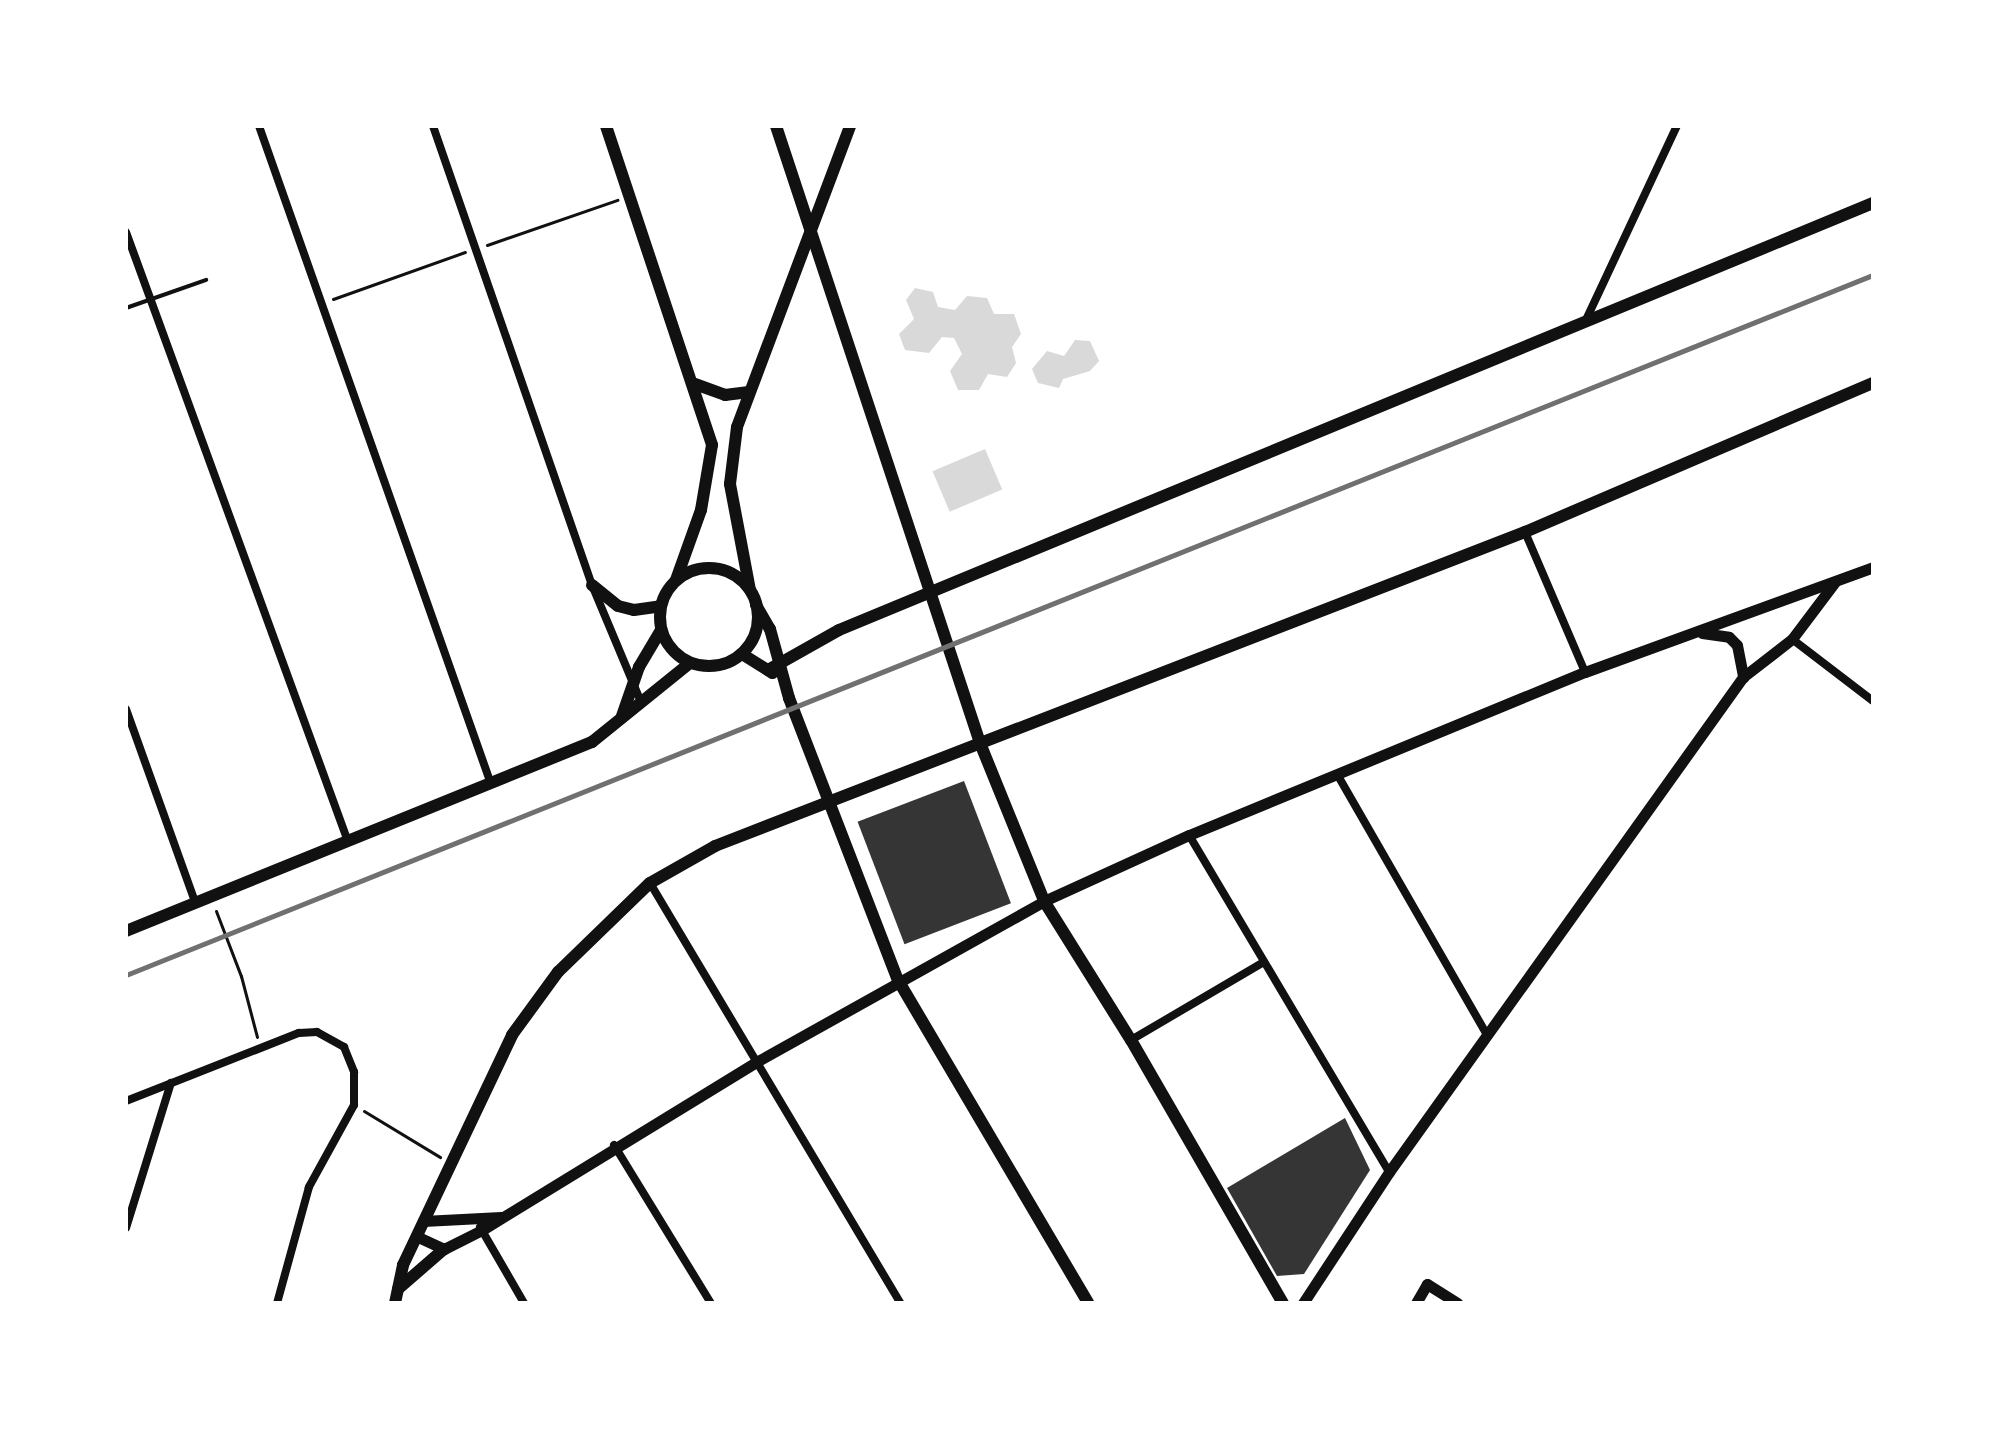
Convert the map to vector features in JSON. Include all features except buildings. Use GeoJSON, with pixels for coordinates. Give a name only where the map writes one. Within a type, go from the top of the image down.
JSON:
{"type":"FeatureCollection","features":[{"type":"Feature","properties":{"kind":"main road"},"geometry":{"type":"LineString","coordinates":[[606,126],[695,384],[712,445],[711,467],[676,580],[661,606],[661,630],[631,689],[620,723]]}},
{"type":"Feature","properties":{"kind":"main road"},"geometry":{"type":"LineString","coordinates":[[776,126],[980,743],[1044,901],[1131,1040],[1283,1303]]}},
{"type":"Feature","properties":{"kind":"main road"},"geometry":{"type":"LineString","coordinates":[[850,126],[737,427],[730,484],[750,590],[781,662],[787,693],[898,980],[1088,1303]]}},
{"type":"Feature","properties":{"kind":"main road"},"geometry":{"type":"LineString","coordinates":[[768,670],[839,630],[1873,203]]}},
{"type":"Feature","properties":{"kind":"main road"},"geometry":{"type":"LineString","coordinates":[[395,1303],[416,1236],[512,1035],[558,972],[650,883],[715,846],[1525,532],[1873,383]]}},
{"type":"Feature","properties":{"kind":"main road"},"geometry":{"type":"LineString","coordinates":[[695,384],[725,395],[749,392]]}},
{"type":"Feature","properties":{"kind":"main road"},"geometry":{"type":"LineString","coordinates":[[676,580],[695,569],[716,568],[735,575],[750,590]]}},
{"type":"Feature","properties":{"kind":"main road"},"geometry":{"type":"LineString","coordinates":[[592,585],[618,606],[634,610],[661,606]]}},
{"type":"Feature","properties":{"kind":"main road"},"geometry":{"type":"LineString","coordinates":[[661,630],[677,655],[690,663],[715,666],[742,654],[758,623],[756,605]]}},
{"type":"Feature","properties":{"kind":"main road"},"geometry":{"type":"LineString","coordinates":[[742,654],[768,670],[787,693]]}},
{"type":"Feature","properties":{"kind":"main road"},"geometry":{"type":"LineString","coordinates":[[126,931],[592,742],[620,723],[640,700],[690,663]]}},
{"type":"Feature","properties":{"kind":"main road"},"geometry":{"type":"LineString","coordinates":[[398,1289],[444,1249]]}},
{"type":"Feature","properties":{"kind":"street"},"geometry":{"type":"LineString","coordinates":[[259,126],[491,784]]}},
{"type":"Feature","properties":{"kind":"street"},"geometry":{"type":"LineString","coordinates":[[433,126],[592,585],[631,689],[640,700]]}},
{"type":"Feature","properties":{"kind":"street"},"geometry":{"type":"LineString","coordinates":[[1584,323],[1677,126]]}},
{"type":"Feature","properties":{"kind":"street"},"geometry":{"type":"LineString","coordinates":[[126,232],[347,839]]}},
{"type":"Feature","properties":{"kind":"street"},"geometry":{"type":"LineString","coordinates":[[1525,532],[1585,672]]}},
{"type":"Feature","properties":{"kind":"street"},"geometry":{"type":"LineString","coordinates":[[416,1236],[444,1249],[479,1225],[505,1217],[614,1145],[898,980],[1044,901],[1189,835],[1585,672],[1873,567]]}},
{"type":"Feature","properties":{"kind":"street"},"geometry":{"type":"LineString","coordinates":[[1303,1303],[1389,1172],[1743,677],[1792,639],[1835,582]]}},
{"type":"Feature","properties":{"kind":"street"},"geometry":{"type":"LineString","coordinates":[[1698,632],[1729,637],[1737,645],[1743,677]]}},
{"type":"Feature","properties":{"kind":"street"},"geometry":{"type":"LineString","coordinates":[[1792,639],[1873,701]]}},
{"type":"Feature","properties":{"kind":"street"},"geometry":{"type":"LineString","coordinates":[[126,709],[195,902]]}},
{"type":"Feature","properties":{"kind":"street"},"geometry":{"type":"LineString","coordinates":[[1337,774],[1487,1035]]}},
{"type":"Feature","properties":{"kind":"street"},"geometry":{"type":"LineString","coordinates":[[1189,835],[1389,1172]]}},
{"type":"Feature","properties":{"kind":"street"},"geometry":{"type":"LineString","coordinates":[[650,883],[900,1303]]}},
{"type":"Feature","properties":{"kind":"street"},"geometry":{"type":"LineString","coordinates":[[1131,1040],[1264,962]]}},
{"type":"Feature","properties":{"kind":"street"},"geometry":{"type":"LineString","coordinates":[[126,1101],[299,1033],[317,1032],[344,1047],[354,1072],[354,1105],[309,1187],[277,1303]]}},
{"type":"Feature","properties":{"kind":"street"},"geometry":{"type":"LineString","coordinates":[[126,1228],[171,1083]]}},
{"type":"Feature","properties":{"kind":"street"},"geometry":{"type":"LineString","coordinates":[[614,1145],[711,1303]]}},
{"type":"Feature","properties":{"kind":"street"},"geometry":{"type":"LineString","coordinates":[[423,1221],[479,1225]]}},
{"type":"Feature","properties":{"kind":"street"},"geometry":{"type":"LineString","coordinates":[[479,1225],[524,1303]]}},
{"type":"Feature","properties":{"kind":"street"},"geometry":{"type":"LineString","coordinates":[[1416,1303],[1427,1284],[1457,1303]]}},
{"type":"Feature","properties":{"kind":"lane"},"geometry":{"type":"LineString","coordinates":[[126,308],[206,280]]}},
{"type":"Feature","properties":{"kind":"path"},"geometry":{"type":"LineString","coordinates":[[210,896],[241,976],[260,1048]]}},
{"type":"Feature","properties":{"kind":"path"},"geometry":{"type":"LineString","coordinates":[[354,1105],[450,1162]]}},
{"type":"Feature","properties":{"kind":"shaded area"},"geometry":{"type":"Polygon","coordinates":[[[915,288],[933,292],[938,307],[955,310],[967,296],[987,298],[994,314],[1014,314],[1021,334],[1012,347],[1016,363],[1007,377],[988,374],[979,390],[958,390],[950,371],[962,354],[954,338],[942,337],[929,353],[905,350],[899,334],[914,319],[906,300],[915,288]]]}},
{"type":"Feature","properties":{"kind":"shaded area"},"geometry":{"type":"Polygon","coordinates":[[[1075,340],[1090,341],[1099,361],[1090,371],[1063,379],[1059,388],[1038,383],[1032,369],[1047,351],[1064,356],[1075,340]]]}},
{"type":"Feature","properties":{"kind":"shaded area"},"geometry":{"type":"Polygon","coordinates":[[[985,449],[1002,490],[950,512],[933,471],[985,449]]]}},
{"type":"Feature","properties":{"kind":"railway"},"geometry":{"type":"LineString","coordinates":[[126,975],[1873,275]]}}]}
